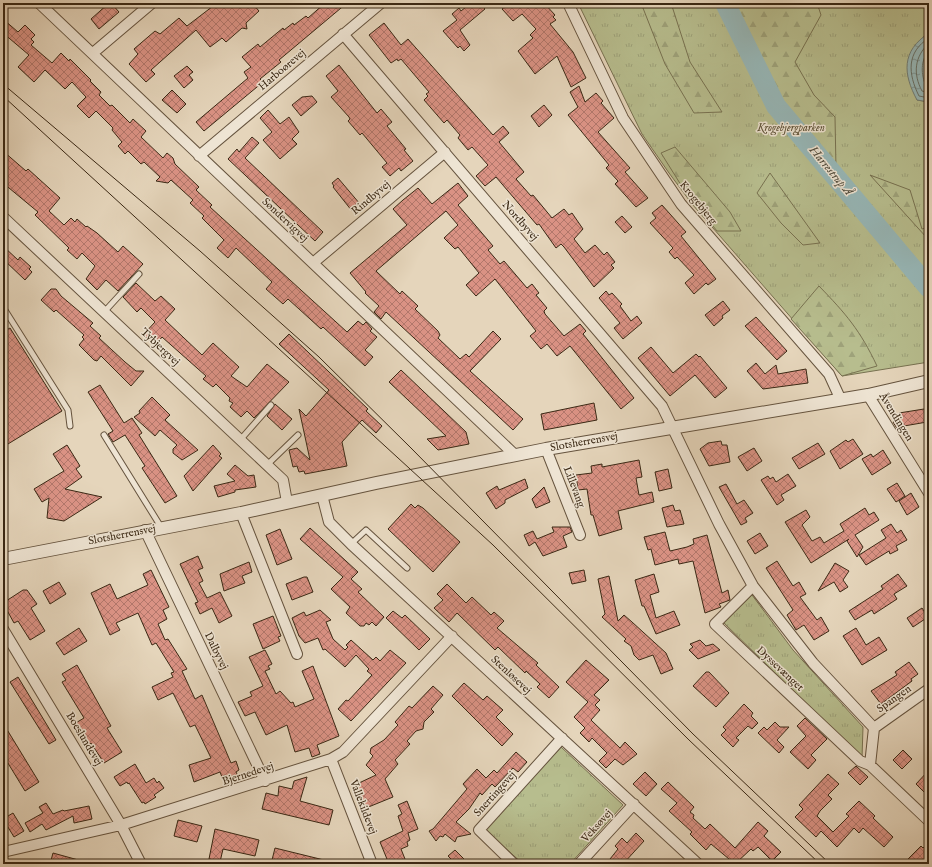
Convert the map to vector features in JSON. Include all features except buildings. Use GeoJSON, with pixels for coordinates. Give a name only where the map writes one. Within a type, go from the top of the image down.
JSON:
{"type":"FeatureCollection","features":[{"type":"Feature","properties":{"kind":"street","name":"Søndervigvej"},"geometry":{"type":"LineString","coordinates":[[39,3],[515,455]]}},
{"type":"Feature","properties":{"kind":"street"},"geometry":{"type":"LineString","coordinates":[[93,53],[152,3]]}},
{"type":"Feature","properties":{"kind":"street","name":"Harboørevej"},"geometry":{"type":"LineString","coordinates":[[199,156],[381,3]]}},
{"type":"Feature","properties":{"kind":"street","name":"Krogebjerg"},"geometry":{"type":"LineString","coordinates":[[568,3],[623,118],[681,204],[829,374],[840,398]]}},
{"type":"Feature","properties":{"kind":"street","name":"Nordbyvej"},"geometry":{"type":"LineString","coordinates":[[343,34],[662,406],[673,427]]}},
{"type":"Feature","properties":{"kind":"street","name":"Rindbyvej"},"geometry":{"type":"LineString","coordinates":[[313,263],[445,152]]}},
{"type":"Feature","properties":{"kind":"street","name":"Tybjergvej"},"geometry":{"type":"LineString","coordinates":[[3,217],[241,439],[282,480],[287,502]]}},
{"type":"Feature","properties":{"kind":"street","name":"Slotsherrensvej"},"geometry":{"type":"LineString","coordinates":[[3,559],[145,530],[240,513],[546,449],[840,398],[868,395],[929,381]]}},
{"type":"Feature","properties":{"kind":"street","name":"Åvendingen"},"geometry":{"type":"LineString","coordinates":[[868,395],[929,493]]}},
{"type":"Feature","properties":{"kind":"street"},"geometry":{"type":"LineString","coordinates":[[673,427],[719,524],[753,586],[812,664],[874,728],[870,765]]}},
{"type":"Feature","properties":{"kind":"street","name":"Lillevang"},"geometry":{"type":"LineString","coordinates":[[546,449],[580,535]]}},
{"type":"Feature","properties":{"kind":"street","name":"Stenløsevej"},"geometry":{"type":"LineString","coordinates":[[322,495],[329,522],[351,544],[698,864]]}},
{"type":"Feature","properties":{"kind":"street"},"geometry":{"type":"LineString","coordinates":[[240,513],[297,654]]}},
{"type":"Feature","properties":{"kind":"street","name":"Dalbyvej"},"geometry":{"type":"LineString","coordinates":[[145,530],[265,781]]}},
{"type":"Feature","properties":{"kind":"street","name":"Dyssevænget"},"geometry":{"type":"LineString","coordinates":[[753,586],[715,624],[860,761],[870,765],[929,821]]}},
{"type":"Feature","properties":{"kind":"street","name":"Boeslundevej"},"geometry":{"type":"LineString","coordinates":[[3,629],[121,825],[141,864]]}},
{"type":"Feature","properties":{"kind":"street","name":"Bjernedevej"},"geometry":{"type":"LineString","coordinates":[[3,852],[121,825],[331,759],[344,752],[452,636]]}},
{"type":"Feature","properties":{"kind":"street","name":"Spangen"},"geometry":{"type":"LineString","coordinates":[[874,728],[929,689]]}},
{"type":"Feature","properties":{"kind":"street","name":"Snertingevej"},"geometry":{"type":"LineString","coordinates":[[514,864],[479,830],[562,738]]}},
{"type":"Feature","properties":{"kind":"street","name":"Vallekildevej"},"geometry":{"type":"LineString","coordinates":[[331,759],[372,864]]}},
{"type":"Feature","properties":{"kind":"street","name":"Veksøvej"},"geometry":{"type":"LineString","coordinates":[[579,864],[634,804]]}},
{"type":"Feature","properties":{"kind":"lane"},"geometry":{"type":"LineString","coordinates":[[104,311],[139,274]]}},
{"type":"Feature","properties":{"kind":"lane"},"geometry":{"type":"LineString","coordinates":[[3,308],[68,410],[70,426]]}},
{"type":"Feature","properties":{"kind":"lane"},"geometry":{"type":"LineString","coordinates":[[241,439],[271,405]]}},
{"type":"Feature","properties":{"kind":"lane"},"geometry":{"type":"LineString","coordinates":[[104,435],[161,527]]}},
{"type":"Feature","properties":{"kind":"lane"},"geometry":{"type":"LineString","coordinates":[[267,465],[298,435]]}},
{"type":"Feature","properties":{"kind":"lane"},"geometry":{"type":"LineString","coordinates":[[351,544],[366,530],[407,568]]}},
{"type":"Feature","properties":{"kind":"green space","name":"Krogebjergparken"},"geometry":{"type":"Polygon","coordinates":[[[578,3],[929,3],[929,33],[923,37],[917,100],[929,102],[929,238],[927,239],[929,241],[929,362],[842,376],[692,204],[669,173],[642,134],[578,3]]]}},
{"type":"Feature","properties":{"kind":"green space"},"geometry":{"type":"Polygon","coordinates":[[[641,3],[671,3],[690,62],[722,112],[694,113],[665,64],[641,3]]]}},
{"type":"Feature","properties":{"kind":"green space"},"geometry":{"type":"Polygon","coordinates":[[[733,3],[817,3],[821,15],[795,62],[814,95],[835,117],[836,169],[779,99],[733,3]]]}},
{"type":"Feature","properties":{"kind":"green space"},"geometry":{"type":"Polygon","coordinates":[[[675,147],[730,212],[741,231],[717,231],[686,193],[661,153],[675,147]]]}},
{"type":"Feature","properties":{"kind":"green space"},"geometry":{"type":"Polygon","coordinates":[[[770,173],[820,243],[803,245],[781,223],[757,193],[770,173]]]}},
{"type":"Feature","properties":{"kind":"green space"},"geometry":{"type":"Polygon","coordinates":[[[870,175],[910,190],[922,229],[929,227],[929,238],[927,238],[870,175]]]}},
{"type":"Feature","properties":{"kind":"green space"},"geometry":{"type":"Polygon","coordinates":[[[819,286],[852,323],[865,342],[877,366],[842,376],[791,319],[819,286]]]}},
{"type":"Feature","properties":{"kind":"green space"},"geometry":{"type":"Polygon","coordinates":[[[752,595],[793,650],[863,727],[862,758],[723,622],[752,595]]]}},
{"type":"Feature","properties":{"kind":"green space"},"geometry":{"type":"Polygon","coordinates":[[[561,747],[623,805],[570,864],[523,864],[485,830],[561,747]]]}},
{"type":"Feature","properties":{"kind":"water"},"geometry":{"type":"Polygon","coordinates":[[[929,33],[929,102],[917,100],[909,81],[907,64],[913,47],[929,33]]]}},
{"type":"Feature","properties":{"kind":"waterway","name":"Harrestrup Å"},"geometry":{"type":"LineString","coordinates":[[725,3],[776,106],[929,288]]}},
{"type":"Feature","properties":{"kind":"tram line"},"geometry":{"type":"LineString","coordinates":[[3,84],[200,251],[319,357],[411,448],[693,734],[830,864]]}},
{"type":"Feature","properties":{"kind":"tram line"},"geometry":{"type":"LineString","coordinates":[[3,96],[493,545],[689,740],[820,864]]}}]}
